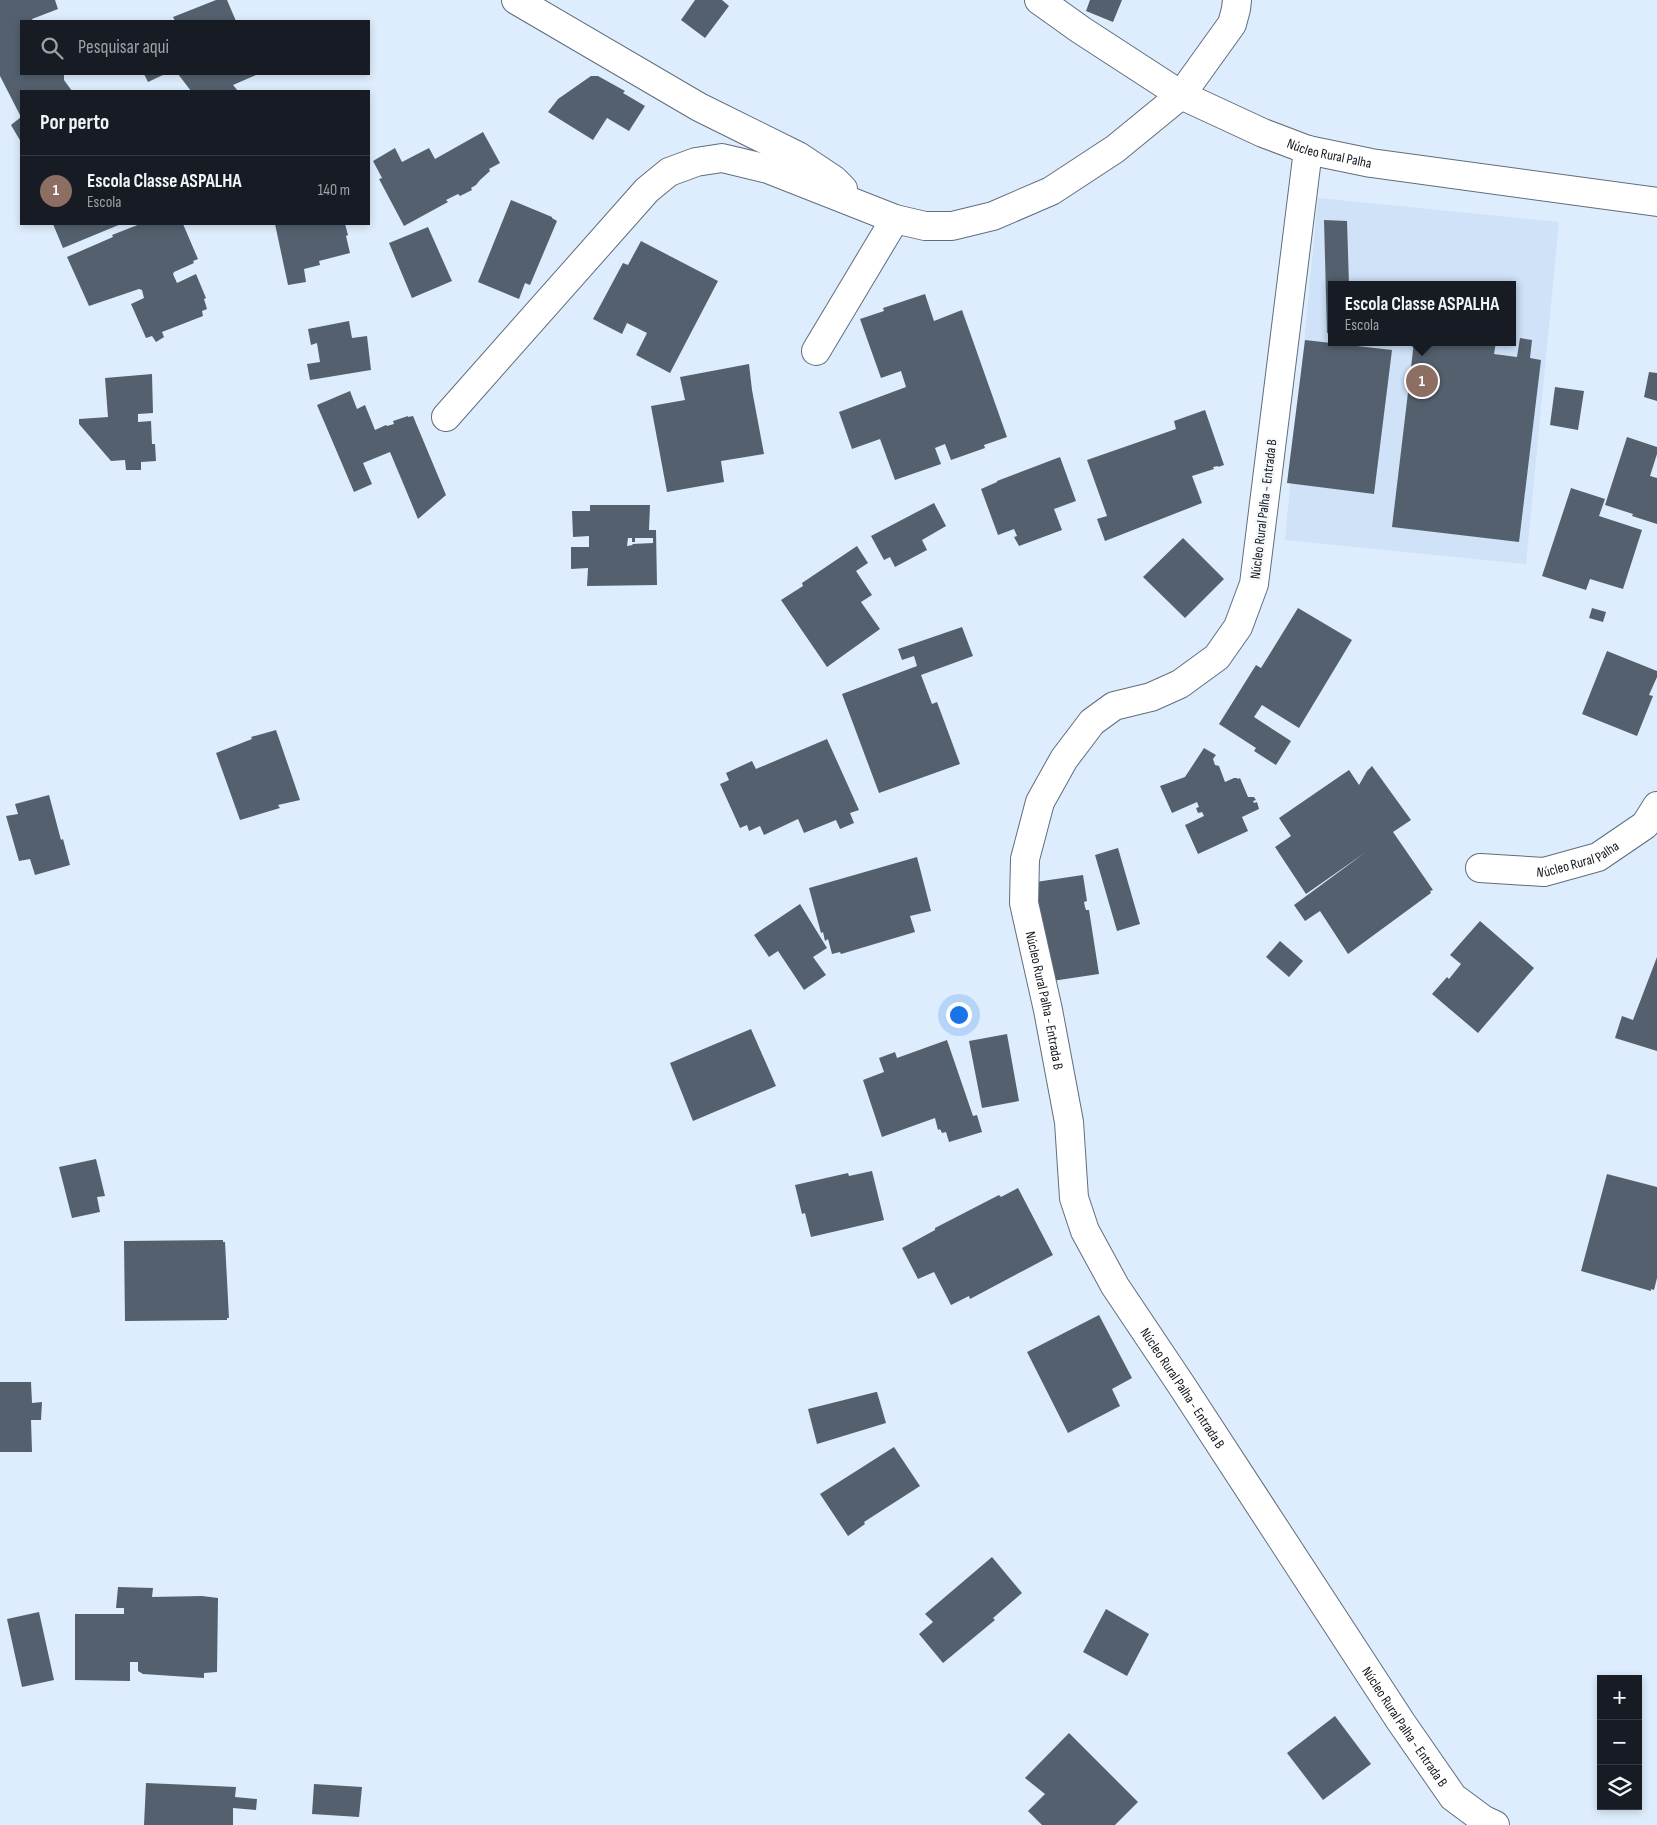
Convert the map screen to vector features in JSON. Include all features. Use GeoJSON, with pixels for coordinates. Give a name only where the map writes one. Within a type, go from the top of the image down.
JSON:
{"type":"FeatureCollection","features":[{"type":"Feature","properties":{"kind":"street"},"geometry":{"type":"LineString","coordinates":[[516,0],[699,107],[798,156],[834,180],[861,207]]}},
{"type":"Feature","properties":{"kind":"street","name":"Núcleo Rural Palha"},"geometry":{"type":"LineString","coordinates":[[1039,0],[1081,30],[1181,95],[1264,133],[1308,150],[1372,163],[1657,202]]}},
{"type":"Feature","properties":{"kind":"street"},"geometry":{"type":"LineString","coordinates":[[446,417],[647,190],[669,172],[696,162],[722,158],[768,169],[861,207],[895,219],[925,226],[952,226],[993,216],[1051,190],[1115,149],[1181,95],[1232,24],[1237,0]]}},
{"type":"Feature","properties":{"kind":"street","name":"Núcleo Rural Palha - Entrada B"},"geometry":{"type":"LineString","coordinates":[[1308,150],[1254,584],[1238,627],[1217,657],[1180,684],[1150,697],[1114,706],[1092,722],[1064,759],[1040,802],[1026,859],[1024,903],[1070,1122],[1074,1198],[1085,1231],[1115,1286],[1416,1745],[1453,1798],[1484,1820],[1496,1825]]}},
{"type":"Feature","properties":{"kind":"street"},"geometry":{"type":"LineString","coordinates":[[816,351],[895,219]]}},
{"type":"Feature","properties":{"kind":"street","name":"Núcleo Rural Palha"},"geometry":{"type":"LineString","coordinates":[[1480,868],[1544,872],[1598,857],[1644,825],[1657,806]]}},
{"type":"Feature","properties":{"kind":"shaded area"},"geometry":{"type":"Polygon","coordinates":[[[1318,198],[1559,222],[1526,564],[1285,540],[1318,198]]]}},
{"type":"Feature","properties":{"kind":"building"},"geometry":{"type":"Polygon","coordinates":[[[0,0],[55,0],[58,9],[32,20],[20,20],[20,75],[64,75],[64,80],[71,90],[20,90],[20,115],[0,76],[0,0]]]}},
{"type":"Feature","properties":{"kind":"building"},"geometry":{"type":"Polygon","coordinates":[[[216,0],[227,0],[236,20],[174,20],[173,17],[216,0]]]}},
{"type":"Feature","properties":{"kind":"building"},"geometry":{"type":"Polygon","coordinates":[[[695,0],[722,0],[729,6],[705,38],[681,20],[695,0]]]}},
{"type":"Feature","properties":{"kind":"building"},"geometry":{"type":"Polygon","coordinates":[[[1090,0],[1122,0],[1113,22],[1086,11],[1090,0]]]}},
{"type":"Feature","properties":{"kind":"building"},"geometry":{"type":"Polygon","coordinates":[[[144,75],[163,75],[148,82],[144,75]]]}},
{"type":"Feature","properties":{"kind":"building"},"geometry":{"type":"Polygon","coordinates":[[[179,75],[256,75],[233,85],[237,90],[190,90],[179,75]]]}},
{"type":"Feature","properties":{"kind":"building"},"geometry":{"type":"Polygon","coordinates":[[[591,76],[598,76],[625,91],[623,93],[645,106],[629,131],[607,118],[593,140],[548,112],[558,99],[591,76]]]}},
{"type":"Feature","properties":{"kind":"building"},"geometry":{"type":"Polygon","coordinates":[[[20,118],[20,140],[11,125],[20,118]]]}},
{"type":"Feature","properties":{"kind":"building"},"geometry":{"type":"Polygon","coordinates":[[[483,132],[500,163],[489,169],[490,171],[471,188],[472,190],[446,200],[448,202],[404,226],[379,179],[382,178],[373,161],[395,148],[402,162],[429,148],[435,159],[483,132]]]}},
{"type":"Feature","properties":{"kind":"building"},"geometry":{"type":"Polygon","coordinates":[[[511,200],[552,217],[557,221],[530,285],[525,283],[519,299],[478,282],[511,200]]]}},
{"type":"Feature","properties":{"kind":"building"},"geometry":{"type":"Polygon","coordinates":[[[1324,220],[1347,221],[1349,281],[1328,281],[1327,333],[1324,220]]]}},
{"type":"Feature","properties":{"kind":"building"},"geometry":{"type":"Polygon","coordinates":[[[53,225],[119,225],[63,248],[53,225]]]}},
{"type":"Feature","properties":{"kind":"building"},"geometry":{"type":"Polygon","coordinates":[[[137,225],[183,225],[198,259],[173,274],[177,283],[196,274],[206,298],[204,299],[207,309],[202,311],[203,316],[162,332],[164,337],[156,342],[152,336],[146,338],[131,304],[144,298],[142,290],[139,289],[89,306],[67,257],[113,237],[112,235],[137,225]]]}},
{"type":"Feature","properties":{"kind":"building"},"geometry":{"type":"Polygon","coordinates":[[[275,225],[345,225],[350,253],[319,261],[320,265],[304,269],[306,282],[288,285],[275,225]]]}},
{"type":"Feature","properties":{"kind":"building"},"geometry":{"type":"Polygon","coordinates":[[[428,227],[452,281],[412,298],[389,243],[428,227]]]}},
{"type":"Feature","properties":{"kind":"building"},"geometry":{"type":"Polygon","coordinates":[[[641,241],[718,281],[670,373],[636,355],[647,333],[627,323],[622,334],[593,319],[623,263],[628,265],[641,241]]]}},
{"type":"Feature","properties":{"kind":"building"},"geometry":{"type":"Polygon","coordinates":[[[925,294],[934,321],[962,310],[1007,437],[984,445],[985,448],[951,460],[945,444],[935,448],[941,464],[895,480],[880,439],[852,449],[839,412],[906,387],[901,371],[881,378],[860,319],[884,311],[883,308],[925,294]]]}},
{"type":"Feature","properties":{"kind":"building"},"geometry":{"type":"Polygon","coordinates":[[[349,321],[352,338],[367,336],[371,370],[310,380],[307,364],[320,362],[317,343],[311,345],[308,329],[349,321]]]}},
{"type":"Feature","properties":{"kind":"building"},"geometry":{"type":"Polygon","coordinates":[[[1520,338],[1532,340],[1530,358],[1541,360],[1519,542],[1392,527],[1414,346],[1495,346],[1494,354],[1517,357],[1520,338]]]}},
{"type":"Feature","properties":{"kind":"building"},"geometry":{"type":"Polygon","coordinates":[[[1305,340],[1328,343],[1328,346],[1357,346],[1392,350],[1374,494],[1287,483],[1305,340]]]}},
{"type":"Feature","properties":{"kind":"building"},"geometry":{"type":"Polygon","coordinates":[[[749,364],[764,454],[721,461],[724,482],[667,492],[651,406],[685,400],[680,377],[749,364]]]}},
{"type":"Feature","properties":{"kind":"building"},"geometry":{"type":"Polygon","coordinates":[[[1649,372],[1657,373],[1657,401],[1644,397],[1649,372]]]}},
{"type":"Feature","properties":{"kind":"building"},"geometry":{"type":"Polygon","coordinates":[[[152,374],[153,413],[138,414],[138,422],[151,421],[152,444],[155,444],[156,461],[141,462],[141,470],[126,470],[125,460],[111,461],[79,424],[79,419],[108,417],[105,378],[152,374]]]}},
{"type":"Feature","properties":{"kind":"building"},"geometry":{"type":"Polygon","coordinates":[[[1555,387],[1584,391],[1578,430],[1550,425],[1555,387]]]}},
{"type":"Feature","properties":{"kind":"building"},"geometry":{"type":"Polygon","coordinates":[[[350,391],[357,409],[365,405],[375,430],[394,424],[393,421],[413,416],[446,495],[418,519],[390,452],[363,463],[372,484],[354,492],[317,405],[350,391]]]}},
{"type":"Feature","properties":{"kind":"building"},"geometry":{"type":"Polygon","coordinates":[[[1205,410],[1224,465],[1213,467],[1214,469],[1192,476],[1202,503],[1105,541],[1097,519],[1107,516],[1087,460],[1176,429],[1174,421],[1205,410]]]}},
{"type":"Feature","properties":{"kind":"building"},"geometry":{"type":"Polygon","coordinates":[[[1627,437],[1657,447],[1657,454],[1650,476],[1657,478],[1657,524],[1605,505],[1627,437]]]}},
{"type":"Feature","properties":{"kind":"building"},"geometry":{"type":"Polygon","coordinates":[[[1060,457],[1076,501],[1054,509],[1062,530],[1019,546],[1014,537],[1017,536],[1014,529],[998,535],[981,489],[1060,457]]]}},
{"type":"Feature","properties":{"kind":"building"},"geometry":{"type":"Polygon","coordinates":[[[1571,488],[1605,499],[1599,516],[1642,530],[1623,589],[1590,579],[1586,590],[1542,576],[1571,488]]]}},
{"type":"Feature","properties":{"kind":"building"},"geometry":{"type":"Polygon","coordinates":[[[934,503],[946,526],[922,540],[927,550],[895,567],[890,557],[884,560],[871,536],[934,503]]]}},
{"type":"Feature","properties":{"kind":"building"},"geometry":{"type":"Polygon","coordinates":[[[590,505],[650,505],[649,530],[656,530],[657,585],[587,586],[588,568],[571,569],[571,547],[589,547],[589,536],[573,537],[572,511],[590,511],[590,505]],[[628,538],[627,546],[653,543],[653,538],[635,538],[635,542],[632,542],[632,538],[628,538]]]}},
{"type":"Feature","properties":{"kind":"building"},"geometry":{"type":"Polygon","coordinates":[[[1183,538],[1224,579],[1185,618],[1143,577],[1183,538]]]}},
{"type":"Feature","properties":{"kind":"building"},"geometry":{"type":"Polygon","coordinates":[[[857,546],[868,563],[856,571],[872,595],[861,602],[880,629],[827,667],[781,600],[803,586],[802,583],[857,546]]]}},
{"type":"Feature","properties":{"kind":"building"},"geometry":{"type":"Polygon","coordinates":[[[1298,608],[1352,640],[1299,728],[1262,705],[1254,717],[1291,741],[1276,765],[1254,751],[1256,748],[1219,724],[1256,665],[1261,668],[1298,608]]]}},
{"type":"Feature","properties":{"kind":"building"},"geometry":{"type":"Polygon","coordinates":[[[1592,608],[1606,612],[1603,622],[1589,618],[1592,608]]]}},
{"type":"Feature","properties":{"kind":"building"},"geometry":{"type":"Polygon","coordinates":[[[962,627],[973,656],[921,675],[932,704],[937,702],[960,764],[879,793],[842,694],[917,666],[914,656],[902,660],[898,649],[962,627]]]}},
{"type":"Feature","properties":{"kind":"building"},"geometry":{"type":"Polygon","coordinates":[[[1607,651],[1657,671],[1657,677],[1649,695],[1653,696],[1637,736],[1582,714],[1607,651]]]}},
{"type":"Feature","properties":{"kind":"building"},"geometry":{"type":"Polygon","coordinates":[[[276,730],[300,800],[278,805],[280,808],[240,820],[216,753],[252,739],[251,737],[276,730]]]}},
{"type":"Feature","properties":{"kind":"building"},"geometry":{"type":"Polygon","coordinates":[[[827,739],[859,810],[850,813],[854,823],[840,829],[836,820],[804,833],[798,819],[764,835],[760,826],[749,831],[747,825],[740,828],[720,784],[729,780],[726,773],[752,761],[756,769],[827,739]]]}},
{"type":"Feature","properties":{"kind":"building"},"geometry":{"type":"Polygon","coordinates":[[[1204,748],[1216,755],[1213,759],[1215,765],[1219,766],[1225,782],[1234,778],[1240,778],[1248,797],[1254,797],[1256,800],[1253,801],[1254,803],[1257,802],[1259,809],[1242,817],[1248,831],[1198,854],[1185,825],[1204,816],[1202,812],[1198,813],[1196,808],[1199,807],[1197,802],[1172,813],[1160,786],[1185,777],[1204,748]]]}},
{"type":"Feature","properties":{"kind":"building"},"geometry":{"type":"Polygon","coordinates":[[[1372,766],[1411,820],[1393,832],[1433,890],[1348,954],[1320,911],[1305,921],[1294,905],[1366,852],[1306,894],[1275,847],[1291,836],[1279,818],[1349,770],[1359,785],[1372,766]]]}},
{"type":"Feature","properties":{"kind":"building"},"geometry":{"type":"Polygon","coordinates":[[[49,795],[70,865],[35,875],[30,859],[19,861],[6,816],[18,814],[15,804],[49,795]]]}},
{"type":"Feature","properties":{"kind":"building"},"geometry":{"type":"Polygon","coordinates":[[[1118,848],[1140,924],[1117,931],[1095,855],[1118,848]]]}},
{"type":"Feature","properties":{"kind":"building"},"geometry":{"type":"Polygon","coordinates":[[[917,857],[931,911],[910,916],[915,932],[841,954],[840,952],[832,954],[828,939],[825,941],[823,932],[821,933],[809,888],[917,857]]]}},
{"type":"Feature","properties":{"kind":"building"},"geometry":{"type":"Polygon","coordinates":[[[1083,875],[1087,901],[1084,902],[1086,910],[1089,910],[1099,974],[1052,981],[1029,883],[1083,875]]]}},
{"type":"Feature","properties":{"kind":"building"},"geometry":{"type":"Polygon","coordinates":[[[800,904],[827,948],[813,957],[826,975],[804,990],[778,951],[769,957],[754,935],[800,904]]]}},
{"type":"Feature","properties":{"kind":"building"},"geometry":{"type":"Polygon","coordinates":[[[1480,921],[1534,968],[1478,1033],[1432,994],[1447,977],[1449,979],[1461,964],[1450,955],[1480,921]]]}},
{"type":"Feature","properties":{"kind":"building"},"geometry":{"type":"Polygon","coordinates":[[[1280,941],[1303,961],[1289,977],[1266,957],[1280,941]]]}},
{"type":"Feature","properties":{"kind":"building"},"geometry":{"type":"Polygon","coordinates":[[[1657,957],[1657,1051],[1615,1038],[1622,1016],[1633,1020],[1657,957]]]}},
{"type":"Feature","properties":{"kind":"building"},"geometry":{"type":"Polygon","coordinates":[[[751,1029],[776,1086],[693,1121],[670,1063],[751,1029]]]}},
{"type":"Feature","properties":{"kind":"building"},"geometry":{"type":"Polygon","coordinates":[[[1007,1034],[1019,1101],[982,1108],[969,1041],[1007,1034]]]}},
{"type":"Feature","properties":{"kind":"building"},"geometry":{"type":"Polygon","coordinates":[[[947,1040],[973,1116],[977,1115],[982,1132],[949,1142],[946,1132],[942,1133],[940,1129],[938,1130],[935,1118],[882,1137],[863,1080],[884,1072],[879,1058],[895,1052],[897,1058],[947,1040]]]}},
{"type":"Feature","properties":{"kind":"building"},"geometry":{"type":"Polygon","coordinates":[[[96,1159],[105,1196],[97,1197],[100,1212],[72,1218],[59,1167],[96,1159]]]}},
{"type":"Feature","properties":{"kind":"building"},"geometry":{"type":"Polygon","coordinates":[[[872,1171],[884,1220],[811,1237],[805,1213],[802,1214],[795,1185],[848,1173],[849,1176],[872,1171]]]}},
{"type":"Feature","properties":{"kind":"building"},"geometry":{"type":"Polygon","coordinates":[[[1607,1174],[1657,1187],[1657,1278],[1654,1290],[1651,1289],[1651,1291],[1581,1271],[1607,1174]]]}},
{"type":"Feature","properties":{"kind":"building"},"geometry":{"type":"Polygon","coordinates":[[[1018,1188],[1053,1255],[970,1299],[969,1296],[951,1305],[934,1272],[918,1279],[902,1248],[935,1230],[935,1228],[999,1195],[1001,1197],[1018,1188]]]}},
{"type":"Feature","properties":{"kind":"building"},"geometry":{"type":"Polygon","coordinates":[[[223,1240],[225,1242],[229,1318],[227,1320],[125,1321],[124,1241],[223,1240]]]}},
{"type":"Feature","properties":{"kind":"building"},"geometry":{"type":"Polygon","coordinates":[[[1099,1315],[1132,1378],[1112,1389],[1120,1406],[1068,1433],[1027,1352],[1099,1315]]]}},
{"type":"Feature","properties":{"kind":"building"},"geometry":{"type":"Polygon","coordinates":[[[0,1382],[31,1382],[32,1403],[42,1402],[41,1420],[31,1420],[32,1452],[0,1452],[0,1382]]]}},
{"type":"Feature","properties":{"kind":"building"},"geometry":{"type":"Polygon","coordinates":[[[877,1392],[886,1423],[817,1444],[808,1409],[877,1392]]]}},
{"type":"Feature","properties":{"kind":"building"},"geometry":{"type":"Polygon","coordinates":[[[894,1447],[920,1486],[864,1522],[865,1524],[848,1536],[820,1494],[894,1447]]]}},
{"type":"Feature","properties":{"kind":"building"},"geometry":{"type":"Polygon","coordinates":[[[992,1557],[1022,1593],[993,1618],[995,1620],[943,1663],[919,1634],[933,1622],[925,1614],[992,1557]]]}},
{"type":"Feature","properties":{"kind":"building"},"geometry":{"type":"Polygon","coordinates":[[[118,1587],[153,1588],[152,1597],[202,1596],[218,1598],[217,1672],[204,1673],[204,1678],[143,1674],[138,1671],[138,1662],[130,1662],[130,1681],[75,1680],[75,1614],[124,1614],[124,1608],[116,1608],[118,1587]]]}},
{"type":"Feature","properties":{"kind":"building"},"geometry":{"type":"Polygon","coordinates":[[[1106,1609],[1149,1634],[1127,1676],[1083,1652],[1106,1609]]]}},
{"type":"Feature","properties":{"kind":"building"},"geometry":{"type":"Polygon","coordinates":[[[39,1612],[54,1680],[22,1687],[7,1619],[39,1612]]]}},
{"type":"Feature","properties":{"kind":"building"},"geometry":{"type":"Polygon","coordinates":[[[1335,1716],[1371,1764],[1323,1800],[1287,1753],[1335,1716]]]}},
{"type":"Feature","properties":{"kind":"building"},"geometry":{"type":"Polygon","coordinates":[[[1069,1733],[1138,1802],[1115,1825],[1042,1825],[1028,1811],[1045,1794],[1025,1778],[1069,1733]]]}},
{"type":"Feature","properties":{"kind":"building"},"geometry":{"type":"Polygon","coordinates":[[[146,1783],[236,1787],[235,1797],[257,1799],[256,1810],[233,1808],[233,1825],[144,1825],[146,1783]]]}},
{"type":"Feature","properties":{"kind":"building"},"geometry":{"type":"Polygon","coordinates":[[[314,1784],[362,1787],[359,1817],[312,1814],[314,1784]]]}},
{"type":"Feature","properties":{"kind":"place","name":"Escola Classe ASPALHA"},"geometry":{"type":"Point","coordinates":[1422,381]}}]}
